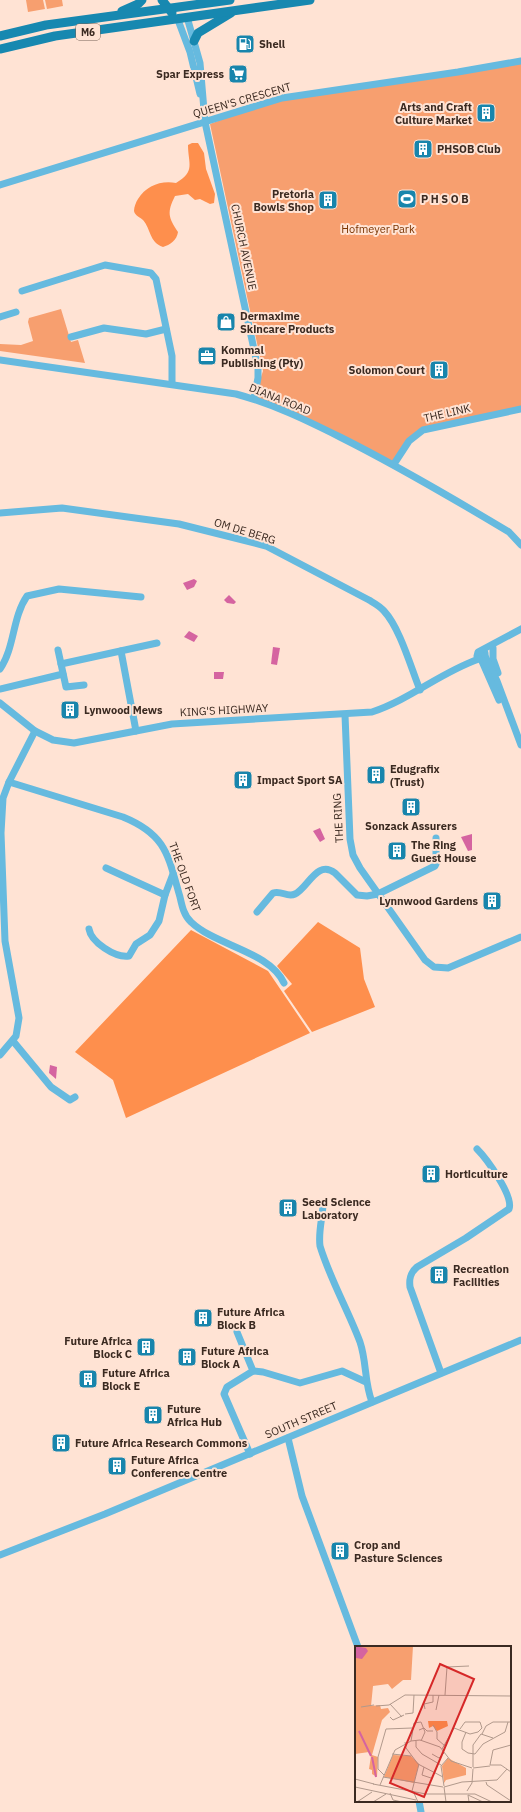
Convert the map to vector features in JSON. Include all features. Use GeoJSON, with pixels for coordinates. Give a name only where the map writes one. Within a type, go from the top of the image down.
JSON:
{"type":"FeatureCollection","features":[{"type":"Feature","properties":{"kind":"main road"},"geometry":{"type":"LineString","coordinates":[[103,16],[126,9],[142,0]]}},
{"type":"Feature","properties":{"kind":"main road"},"geometry":{"type":"LineString","coordinates":[[162,0],[173,5],[182,18]]}},
{"type":"Feature","properties":{"kind":"main road","name":"M6"},"geometry":{"type":"LineString","coordinates":[[0,36],[29,28],[173,5],[230,0]]}},
{"type":"Feature","properties":{"kind":"main road","name":"M6"},"geometry":{"type":"LineString","coordinates":[[0,49],[55,36],[310,0]]}},
{"type":"Feature","properties":{"kind":"main road"},"geometry":{"type":"LineString","coordinates":[[194,40],[198,33],[234,11]]}},
{"type":"Feature","properties":{"kind":"street","name":"CHURCH AVENUE"},"geometry":{"type":"LineString","coordinates":[[182,18],[194,40],[201,70],[202,100],[205,122],[257,359],[258,378],[254,398]]}},
{"type":"Feature","properties":{"kind":"street","name":"CHURCH AVENUE"},"geometry":{"type":"LineString","coordinates":[[182,18],[202,100]]}},
{"type":"Feature","properties":{"kind":"street","name":"QUEEN'S CRESCENT"},"geometry":{"type":"LineString","coordinates":[[0,185],[287,97],[465,71],[521,61]]}},
{"type":"Feature","properties":{"kind":"street"},"geometry":{"type":"LineString","coordinates":[[22,291],[105,265],[149,272],[154,275],[172,356],[172,384]]}},
{"type":"Feature","properties":{"kind":"street"},"geometry":{"type":"LineString","coordinates":[[0,317],[16,312]]}},
{"type":"Feature","properties":{"kind":"street"},"geometry":{"type":"LineString","coordinates":[[71,337],[104,328],[146,334],[166,329]]}},
{"type":"Feature","properties":{"kind":"street","name":"DIANA ROAD"},"geometry":{"type":"LineString","coordinates":[[0,360],[172,384],[254,398],[301,418],[394,464],[509,532],[521,545]]}},
{"type":"Feature","properties":{"kind":"street","name":"THE LINK"},"geometry":{"type":"LineString","coordinates":[[394,464],[409,441],[423,430],[521,409]]}},
{"type":"Feature","properties":{"kind":"street","name":"OM DE BERG"},"geometry":{"type":"LineString","coordinates":[[0,513],[62,508],[91,511],[179,524],[266,546],[364,597],[384,610],[392,622],[420,690]]}},
{"type":"Feature","properties":{"kind":"street"},"geometry":{"type":"LineString","coordinates":[[0,669],[6,660],[21,608],[27,596],[60,589],[141,597]]}},
{"type":"Feature","properties":{"kind":"street","name":"KING'S HIGHWAY"},"geometry":{"type":"LineString","coordinates":[[482,656],[507,637],[521,629]]}},
{"type":"Feature","properties":{"kind":"street","name":"KING'S HIGHWAY"},"geometry":{"type":"LineString","coordinates":[[0,703],[35,731],[53,740],[74,743],[172,724],[372,712],[384,708],[420,690],[453,670],[482,656],[507,637]]}},
{"type":"Feature","properties":{"kind":"street"},"geometry":{"type":"LineString","coordinates":[[61,664],[157,643]]}},
{"type":"Feature","properties":{"kind":"street"},"geometry":{"type":"LineString","coordinates":[[493,648],[493,661],[501,679],[498,692]]}},
{"type":"Feature","properties":{"kind":"street"},"geometry":{"type":"LineString","coordinates":[[58,650],[67,688],[84,685]]}},
{"type":"Feature","properties":{"kind":"street"},"geometry":{"type":"LineString","coordinates":[[122,651],[136,731]]}},
{"type":"Feature","properties":{"kind":"street"},"geometry":{"type":"LineString","coordinates":[[482,656],[521,745]]}},
{"type":"Feature","properties":{"kind":"street"},"geometry":{"type":"LineString","coordinates":[[0,689],[63,674]]}},
{"type":"Feature","properties":{"kind":"street","name":"THE RING"},"geometry":{"type":"LineString","coordinates":[[345,714],[351,848],[360,868],[425,960],[434,967],[445,969],[456,966],[521,938]]}},
{"type":"Feature","properties":{"kind":"street"},"geometry":{"type":"LineString","coordinates":[[0,1055],[13,1041],[19,1026],[19,1011],[5,941],[1,834],[3,798],[9,782],[35,731]]}},
{"type":"Feature","properties":{"kind":"street","name":"THE OLD FORT"},"geometry":{"type":"LineString","coordinates":[[9,782],[104,811],[139,824],[150,832],[162,846],[173,874],[183,908],[191,923],[276,970],[284,983]]}},
{"type":"Feature","properties":{"kind":"street"},"geometry":{"type":"LineString","coordinates":[[258,912],[274,893],[281,892],[288,895],[296,894],[320,870],[330,869],[353,893],[359,896],[378,894],[435,866],[436,838]]}},
{"type":"Feature","properties":{"kind":"street"},"geometry":{"type":"LineString","coordinates":[[106,868],[165,895]]}},
{"type":"Feature","properties":{"kind":"street"},"geometry":{"type":"LineString","coordinates":[[89,929],[90,934],[96,942],[110,951],[128,956],[136,944],[154,931],[161,915],[165,895],[173,874]]}},
{"type":"Feature","properties":{"kind":"street"},"geometry":{"type":"LineString","coordinates":[[13,1041],[51,1087],[70,1100],[75,1098]]}},
{"type":"Feature","properties":{"kind":"street"},"geometry":{"type":"LineString","coordinates":[[441,1373],[410,1287],[409,1279],[416,1267],[466,1238],[510,1209],[510,1202],[494,1169],[477,1148]]}},
{"type":"Feature","properties":{"kind":"street"},"geometry":{"type":"LineString","coordinates":[[323,1203],[323,1219],[319,1236],[320,1246],[360,1343],[366,1382],[372,1402]]}},
{"type":"Feature","properties":{"kind":"street"},"geometry":{"type":"LineString","coordinates":[[238,1332],[254,1371]]}},
{"type":"Feature","properties":{"kind":"street","name":"SOUTH STREET"},"geometry":{"type":"LineString","coordinates":[[0,1555],[112,1512],[521,1340]]}},
{"type":"Feature","properties":{"kind":"street"},"geometry":{"type":"LineString","coordinates":[[250,1454],[224,1396],[224,1392],[227,1387],[254,1371],[263,1372],[300,1383],[346,1371],[366,1382]]}},
{"type":"Feature","properties":{"kind":"street"},"geometry":{"type":"LineString","coordinates":[[288,1438],[302,1496],[358,1646]]}},
{"type":"Feature","properties":{"kind":"street"},"geometry":{"type":"LineString","coordinates":[[419,1802],[422,1812]]}},
{"type":"Feature","properties":{"kind":"green space"},"geometry":{"type":"Polygon","coordinates":[[[26,0],[43,0],[45,9],[28,12],[26,0]]]}},
{"type":"Feature","properties":{"kind":"green space"},"geometry":{"type":"Polygon","coordinates":[[[45,0],[62,0],[63,6],[47,9],[45,0]]]}},
{"type":"Feature","properties":{"kind":"green space","name":"Hofmeyer Park"},"geometry":{"type":"Polygon","coordinates":[[[521,62],[521,408],[419,432],[394,464],[254,398],[263,371],[210,124],[277,99],[521,62]]]}},
{"type":"Feature","properties":{"kind":"green space"},"geometry":{"type":"Polygon","coordinates":[[[61,309],[71,342],[78,340],[85,363],[0,351],[0,344],[21,345],[33,341],[28,322],[29,318],[61,309]]]}},
{"type":"Feature","properties":{"kind":"shaded area"},"geometry":{"type":"Polygon","coordinates":[[[198,143],[204,153],[206,169],[215,194],[214,203],[210,204],[200,199],[195,200],[188,194],[175,196],[170,214],[172,222],[178,232],[173,242],[163,247],[155,242],[146,224],[135,214],[135,206],[141,194],[150,187],[165,182],[176,183],[186,175],[190,167],[188,145],[198,143]]]}},
{"type":"Feature","properties":{"kind":"shaded area"},"geometry":{"type":"Polygon","coordinates":[[[194,579],[197,581],[194,587],[187,590],[183,583],[194,579]]]}},
{"type":"Feature","properties":{"kind":"shaded area"},"geometry":{"type":"Polygon","coordinates":[[[229,595],[236,602],[234,604],[227,603],[224,600],[229,595]]]}},
{"type":"Feature","properties":{"kind":"shaded area"},"geometry":{"type":"Polygon","coordinates":[[[189,631],[198,636],[194,642],[184,637],[189,631]]]}},
{"type":"Feature","properties":{"kind":"shaded area"},"geometry":{"type":"Polygon","coordinates":[[[273,647],[280,648],[277,665],[271,664],[273,647]]]}},
{"type":"Feature","properties":{"kind":"shaded area"},"geometry":{"type":"Polygon","coordinates":[[[214,672],[224,672],[223,679],[214,679],[214,672]]]}},
{"type":"Feature","properties":{"kind":"shaded area"},"geometry":{"type":"Polygon","coordinates":[[[320,828],[325,839],[320,842],[313,831],[320,828]]]}},
{"type":"Feature","properties":{"kind":"shaded area"},"geometry":{"type":"Polygon","coordinates":[[[472,834],[472,850],[468,851],[461,837],[472,834]]]}},
{"type":"Feature","properties":{"kind":"shaded area"},"geometry":{"type":"Polygon","coordinates":[[[318,922],[360,948],[364,979],[375,1007],[312,1032],[284,991],[292,984],[277,966],[318,922]]]}},
{"type":"Feature","properties":{"kind":"shaded area"},"geometry":{"type":"Polygon","coordinates":[[[191,930],[268,971],[310,1033],[126,1118],[113,1080],[75,1052],[191,930]]]}},
{"type":"Feature","properties":{"kind":"shaded area"},"geometry":{"type":"Polygon","coordinates":[[[50,1065],[57,1067],[56,1079],[49,1073],[50,1065]]]}},
{"type":"Feature","properties":{"kind":"place","name":"Shell"},"geometry":{"type":"Point","coordinates":[245,44]}},
{"type":"Feature","properties":{"kind":"place","name":"Spar Express"},"geometry":{"type":"Point","coordinates":[238,74]}},
{"type":"Feature","properties":{"kind":"place","name":"Arts and Craft Culture Market"},"geometry":{"type":"Point","coordinates":[486,113]}},
{"type":"Feature","properties":{"kind":"place","name":"PHSOB Club"},"geometry":{"type":"Point","coordinates":[423,149]}},
{"type":"Feature","properties":{"kind":"place","name":"P H S O B"},"geometry":{"type":"Point","coordinates":[407,199]}},
{"type":"Feature","properties":{"kind":"place","name":"Pretoria Bowls Shop"},"geometry":{"type":"Point","coordinates":[328,200]}},
{"type":"Feature","properties":{"kind":"place","name":"Dermaxime Skincare Products"},"geometry":{"type":"Point","coordinates":[226,322]}},
{"type":"Feature","properties":{"kind":"place","name":"Kommal Publishing (Pty)"},"geometry":{"type":"Point","coordinates":[207,356]}},
{"type":"Feature","properties":{"kind":"place","name":"Solomon Court"},"geometry":{"type":"Point","coordinates":[439,370]}},
{"type":"Feature","properties":{"kind":"place","name":"Lynwood Mews"},"geometry":{"type":"Point","coordinates":[70,710]}},
{"type":"Feature","properties":{"kind":"place","name":"Edugrafix (Trust)"},"geometry":{"type":"Point","coordinates":[376,775]}},
{"type":"Feature","properties":{"kind":"place","name":"Impact Sport SA"},"geometry":{"type":"Point","coordinates":[243,780]}},
{"type":"Feature","properties":{"kind":"place","name":"Sonzack Assurers"},"geometry":{"type":"Point","coordinates":[411,807]}},
{"type":"Feature","properties":{"kind":"place","name":"The Ring Guest House"},"geometry":{"type":"Point","coordinates":[397,851]}},
{"type":"Feature","properties":{"kind":"place","name":"Lynnwood Gardens"},"geometry":{"type":"Point","coordinates":[492,901]}},
{"type":"Feature","properties":{"kind":"place","name":"Horticulture"},"geometry":{"type":"Point","coordinates":[431,1174]}},
{"type":"Feature","properties":{"kind":"place","name":"Seed Science Laboratory"},"geometry":{"type":"Point","coordinates":[288,1208]}},
{"type":"Feature","properties":{"kind":"place","name":"Recreation Facilities"},"geometry":{"type":"Point","coordinates":[439,1275]}},
{"type":"Feature","properties":{"kind":"place","name":"Future Africa Block B"},"geometry":{"type":"Point","coordinates":[203,1318]}},
{"type":"Feature","properties":{"kind":"place","name":"Future Africa Block C"},"geometry":{"type":"Point","coordinates":[146,1347]}},
{"type":"Feature","properties":{"kind":"place","name":"Future Africa Block A"},"geometry":{"type":"Point","coordinates":[187,1357]}},
{"type":"Feature","properties":{"kind":"place","name":"Future Africa Block E"},"geometry":{"type":"Point","coordinates":[88,1379]}},
{"type":"Feature","properties":{"kind":"place","name":"Future Africa Hub"},"geometry":{"type":"Point","coordinates":[153,1415]}},
{"type":"Feature","properties":{"kind":"place","name":"Future Africa Research Commons"},"geometry":{"type":"Point","coordinates":[61,1443]}},
{"type":"Feature","properties":{"kind":"place","name":"Future Africa Conference Centre"},"geometry":{"type":"Point","coordinates":[117,1466]}},
{"type":"Feature","properties":{"kind":"place","name":"Crop and Pasture Sciences"},"geometry":{"type":"Point","coordinates":[340,1551]}}]}
